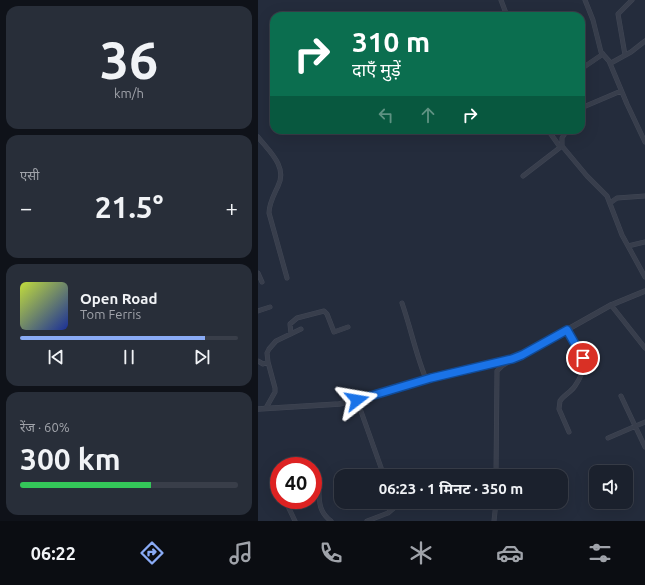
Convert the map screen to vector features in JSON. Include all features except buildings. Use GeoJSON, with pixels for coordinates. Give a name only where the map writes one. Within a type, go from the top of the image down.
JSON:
{"type":"FeatureCollection","features":[{"type":"Feature","properties":{"kind":"street"},"geometry":{"type":"LineString","coordinates":[[501,0],[506,12]]}},
{"type":"Feature","properties":{"kind":"street"},"geometry":{"type":"LineString","coordinates":[[585,0],[593,20],[600,49],[610,63],[645,142]]}},
{"type":"Feature","properties":{"kind":"street"},"geometry":{"type":"LineString","coordinates":[[625,56],[618,14],[632,0]]}},
{"type":"Feature","properties":{"kind":"street"},"geometry":{"type":"LineString","coordinates":[[610,63],[625,56],[645,41]]}},
{"type":"Feature","properties":{"kind":"street"},"geometry":{"type":"LineString","coordinates":[[585,66],[603,54]]}},
{"type":"Feature","properties":{"kind":"street"},"geometry":{"type":"LineString","coordinates":[[585,106],[621,90]]}},
{"type":"Feature","properties":{"kind":"street"},"geometry":{"type":"LineString","coordinates":[[551,134],[587,176],[603,191],[610,203],[622,235],[645,277]]}},
{"type":"Feature","properties":{"kind":"street"},"geometry":{"type":"LineString","coordinates":[[523,176],[561,147],[562,138],[564,134]]}},
{"type":"Feature","properties":{"kind":"street"},"geometry":{"type":"LineString","coordinates":[[258,137],[277,161],[282,170],[280,182],[270,204],[269,213],[287,278]]}},
{"type":"Feature","properties":{"kind":"street"},"geometry":{"type":"LineString","coordinates":[[610,203],[617,198],[645,196]]}},
{"type":"Feature","properties":{"kind":"street"},"geometry":{"type":"LineString","coordinates":[[627,244],[645,242]]}},
{"type":"Feature","properties":{"kind":"street"},"geometry":{"type":"LineString","coordinates":[[258,273],[262,282]]}},
{"type":"Feature","properties":{"kind":"street"},"geometry":{"type":"LineString","coordinates":[[258,409],[339,404],[485,364],[512,359],[522,355],[611,305],[645,292]]}},
{"type":"Feature","properties":{"kind":"street"},"geometry":{"type":"LineString","coordinates":[[402,303],[414,339],[418,360],[426,380]]}},
{"type":"Feature","properties":{"kind":"street"},"geometry":{"type":"LineString","coordinates":[[611,305],[645,348]]}},
{"type":"Feature","properties":{"kind":"street"},"geometry":{"type":"LineString","coordinates":[[258,311],[270,307]]}},
{"type":"Feature","properties":{"kind":"street"},"geometry":{"type":"LineString","coordinates":[[291,334],[290,324],[294,320],[324,312],[334,332],[348,327]]}},
{"type":"Feature","properties":{"kind":"street"},"geometry":{"type":"LineString","coordinates":[[266,408],[275,392],[267,354],[271,345],[276,341],[301,329]]}},
{"type":"Feature","properties":{"kind":"street"},"geometry":{"type":"LineString","coordinates":[[567,330],[583,358],[585,366],[576,385],[560,401],[559,409],[568,432]]}},
{"type":"Feature","properties":{"kind":"street"},"geometry":{"type":"LineString","coordinates":[[496,469],[497,371],[512,359]]}},
{"type":"Feature","properties":{"kind":"street"},"geometry":{"type":"LineString","coordinates":[[258,360],[263,364],[268,362]]}},
{"type":"Feature","properties":{"kind":"street"},"geometry":{"type":"LineString","coordinates":[[621,396],[645,447]]}},
{"type":"Feature","properties":{"kind":"street"},"geometry":{"type":"LineString","coordinates":[[357,400],[382,469]]}},
{"type":"Feature","properties":{"kind":"street"},"geometry":{"type":"LineString","coordinates":[[608,438],[645,422]]}},
{"type":"Feature","properties":{"kind":"street"},"geometry":{"type":"LineString","coordinates":[[289,509],[295,521]]}},
{"type":"Feature","properties":{"kind":"street"},"geometry":{"type":"LineString","coordinates":[[322,509],[325,516],[331,521]]}},
{"type":"Feature","properties":{"kind":"street"},"geometry":{"type":"LineString","coordinates":[[367,521],[392,511],[394,509]]}},
{"type":"Feature","properties":{"kind":"street"},"geometry":{"type":"LineString","coordinates":[[494,521],[495,509]]}},
{"type":"Feature","properties":{"kind":"route"},"geometry":{"type":"LineString","coordinates":[[357,400],[375,396],[431,378],[485,364],[512,359],[567,330],[583,358]]}}]}
